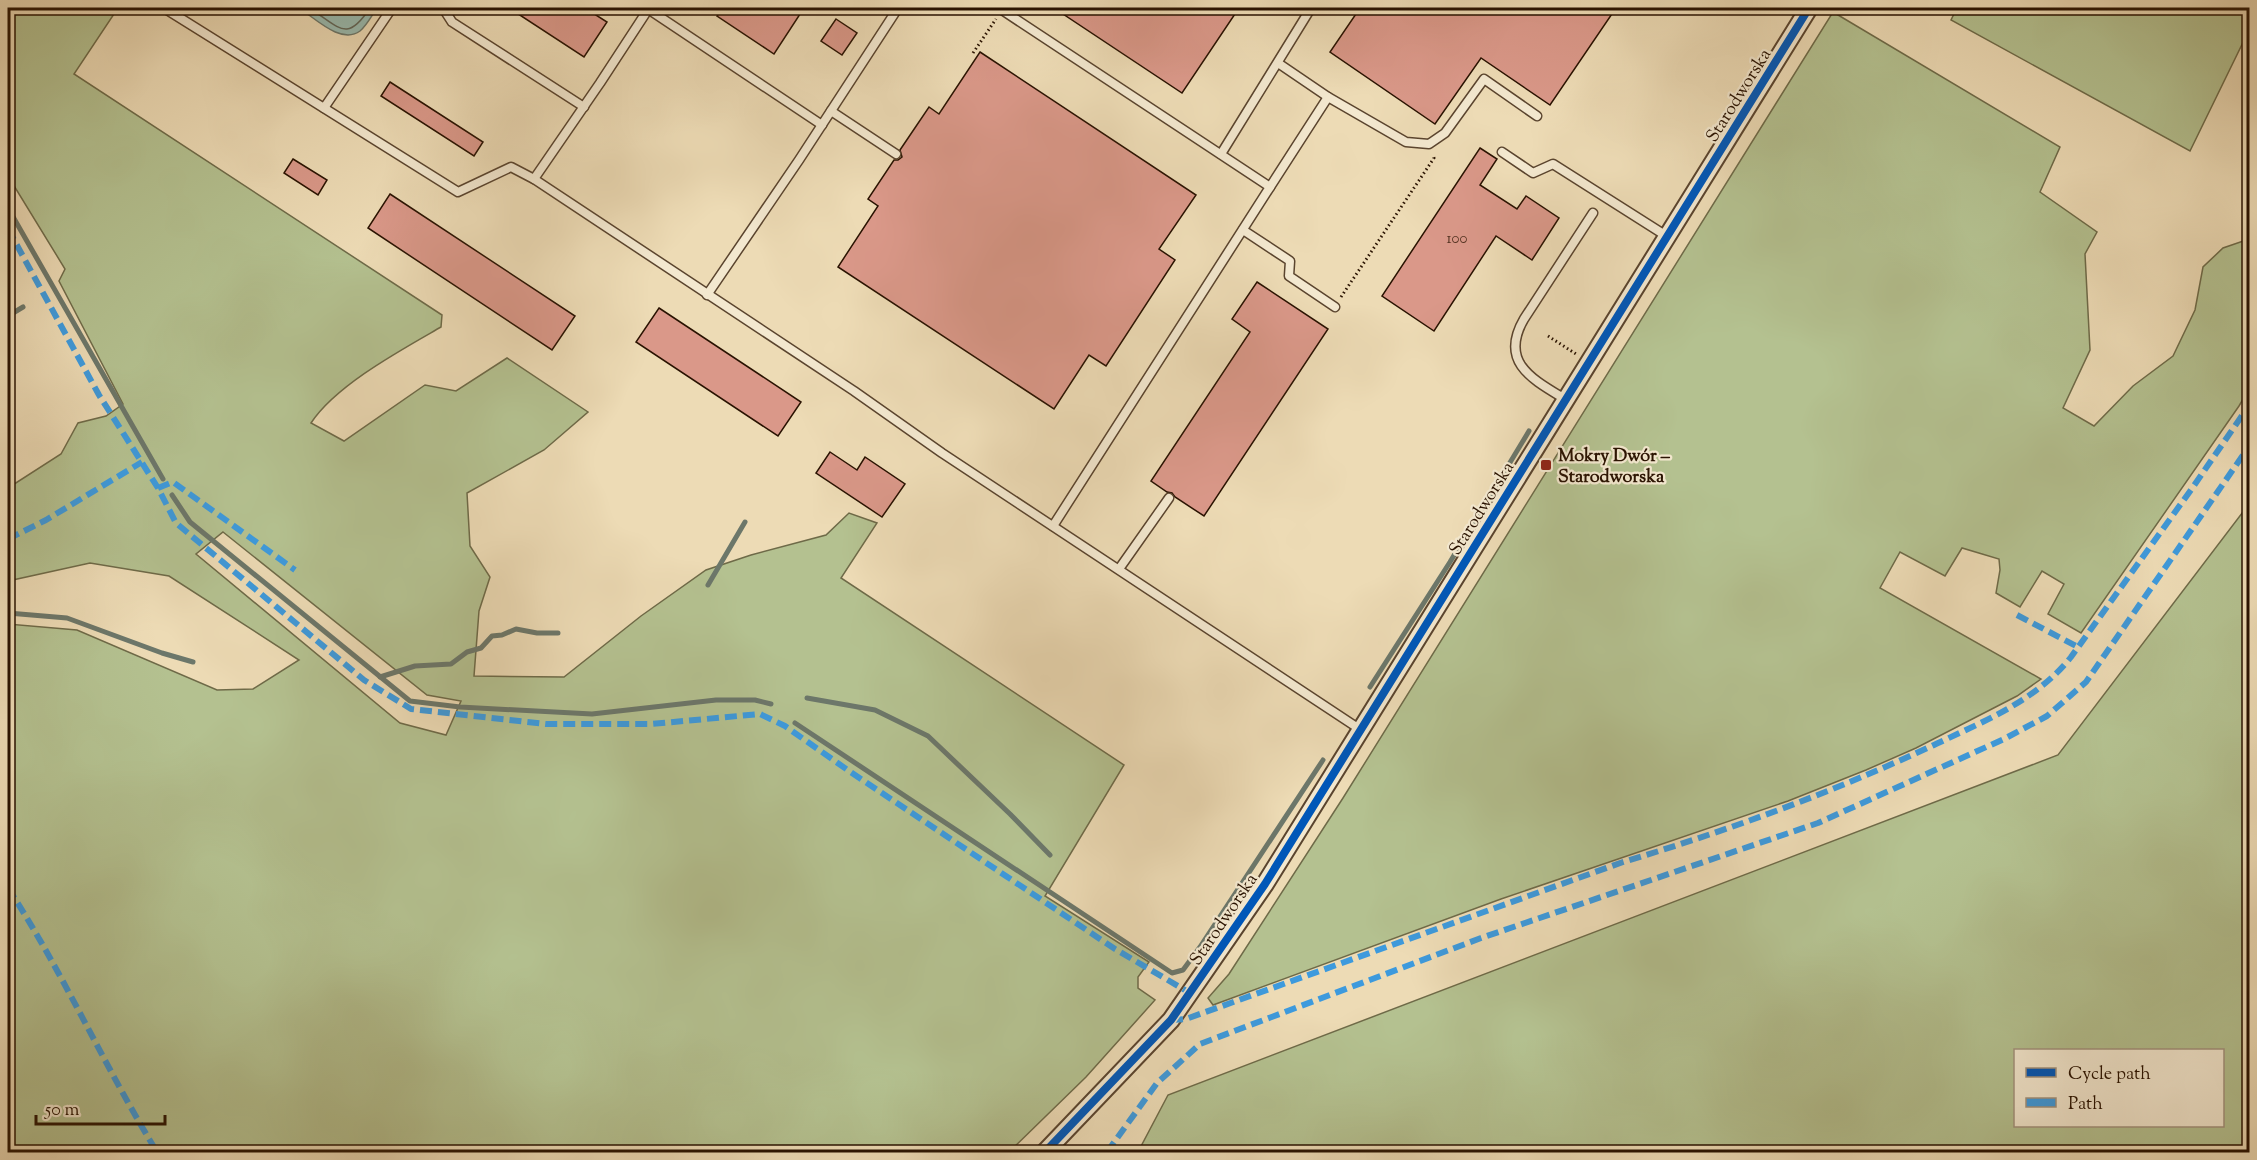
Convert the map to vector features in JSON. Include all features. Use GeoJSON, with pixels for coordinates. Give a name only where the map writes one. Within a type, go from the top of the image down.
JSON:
{"type":"FeatureCollection","features":[{"type":"Feature","properties":{"kind":"street","name":"Starodworska"},"geometry":{"type":"LineString","coordinates":[[1046,1152],[1171,1020],[1265,884],[1809,8]]}},
{"type":"Feature","properties":{"kind":"lane"},"geometry":{"type":"LineString","coordinates":[[164,8],[458,192],[511,167],[534,179],[1361,730]]}},
{"type":"Feature","properties":{"kind":"lane"},"geometry":{"type":"LineString","coordinates":[[324,108],[392,8]]}},
{"type":"Feature","properties":{"kind":"lane"},"geometry":{"type":"LineString","coordinates":[[443,8],[452,22],[584,107]]}},
{"type":"Feature","properties":{"kind":"lane"},"geometry":{"type":"LineString","coordinates":[[534,179],[648,8],[822,125]]}},
{"type":"Feature","properties":{"kind":"lane"},"geometry":{"type":"LineString","coordinates":[[707,295],[898,8]]}},
{"type":"Feature","properties":{"kind":"lane"},"geometry":{"type":"LineString","coordinates":[[1221,154],[1311,8]]}},
{"type":"Feature","properties":{"kind":"lane"},"geometry":{"type":"LineString","coordinates":[[1000,9],[1270,187]]}},
{"type":"Feature","properties":{"kind":"lane"},"geometry":{"type":"LineString","coordinates":[[1278,63],[1328,97],[1406,142],[1429,144],[1445,133],[1484,79],[1537,116]]}},
{"type":"Feature","properties":{"kind":"lane"},"geometry":{"type":"LineString","coordinates":[[1053,526],[1328,97]]}},
{"type":"Feature","properties":{"kind":"lane"},"geometry":{"type":"LineString","coordinates":[[831,111],[896,154]]}},
{"type":"Feature","properties":{"kind":"lane"},"geometry":{"type":"LineString","coordinates":[[1502,152],[1533,173],[1553,164],[1668,237]]}},
{"type":"Feature","properties":{"kind":"lane"},"geometry":{"type":"LineString","coordinates":[[1565,399],[1528,376],[1521,367],[1515,345],[1517,331],[1593,213]]}},
{"type":"Feature","properties":{"kind":"lane"},"geometry":{"type":"LineString","coordinates":[[1243,230],[1290,261],[1289,276],[1335,307]]}},
{"type":"Feature","properties":{"kind":"lane"},"geometry":{"type":"LineString","coordinates":[[1119,569],[1169,498]]}},
{"type":"Feature","properties":{"kind":"path"},"geometry":{"type":"LineString","coordinates":[[973,53],[1000,9]]}},
{"type":"Feature","properties":{"kind":"path"},"geometry":{"type":"LineString","coordinates":[[1335,307],[1434,158],[1429,144]]}},
{"type":"Feature","properties":{"kind":"path"},"geometry":{"type":"LineString","coordinates":[[1548,336],[1566,348]]}},
{"type":"Feature","properties":{"kind":"green space"},"geometry":{"type":"Polygon","coordinates":[[[8,8],[118,8],[74,74],[442,315],[441,327],[370,369],[336,395],[311,423],[344,441],[425,385],[456,391],[507,358],[588,412],[544,450],[467,493],[470,546],[490,577],[479,611],[474,676],[564,677],[641,616],[706,570],[751,555],[826,535],[849,513],[877,523],[841,578],[1124,765],[1045,896],[1149,962],[1138,977],[1138,988],[1155,1000],[1086,1077],[1009,1152],[17,1152],[8,1128],[8,624],[77,630],[217,690],[253,689],[299,660],[169,576],[90,563],[8,581],[8,488],[61,454],[78,423],[106,416],[123,404],[59,281],[65,269],[8,176],[8,8]],[[223,532],[196,554],[400,723],[446,735],[461,701],[427,695],[223,532]]]}},
{"type":"Feature","properties":{"kind":"green space"},"geometry":{"type":"Polygon","coordinates":[[[1957,8],[2249,8],[2249,30],[2190,151],[1951,20],[1957,8]]]}},
{"type":"Feature","properties":{"kind":"green space"},"geometry":{"type":"Polygon","coordinates":[[[1833,12],[2060,147],[2040,192],[2097,232],[2085,254],[2090,350],[2063,408],[2094,426],[2133,386],[2173,356],[2195,310],[2203,267],[2223,248],[2249,239],[2249,389],[2239,406],[2081,633],[2048,614],[2064,584],[2042,571],[2020,607],[1996,593],[2000,570],[1999,559],[1962,548],[1945,576],[1900,552],[1880,588],[2041,679],[2017,696],[1916,748],[1788,801],[1501,899],[1213,1005],[1208,998],[1229,974],[1343,798],[1833,12]]]}},
{"type":"Feature","properties":{"kind":"green space"},"geometry":{"type":"Polygon","coordinates":[[[2249,504],[2249,1152],[1138,1152],[1168,1095],[2058,755],[2249,504]]]}},
{"type":"Feature","properties":{"kind":"water"},"geometry":{"type":"Polygon","coordinates":[[[299,8],[377,8],[360,31],[345,35],[328,29],[299,8]]]}},
{"type":"Feature","properties":{"kind":"water"},"geometry":{"type":"Polygon","coordinates":[[[1723,1147],[1725,1152],[1663,1152],[1723,1147]]]}},
{"type":"Feature","properties":{"kind":"building"},"geometry":{"type":"Polygon","coordinates":[[[509,8],[585,8],[607,22],[584,57],[509,8]]]}},
{"type":"Feature","properties":{"kind":"building"},"geometry":{"type":"Polygon","coordinates":[[[723,8],[804,8],[774,54],[717,16],[723,8]]]}},
{"type":"Feature","properties":{"kind":"building"},"geometry":{"type":"Polygon","coordinates":[[[1054,8],[1239,8],[1182,93],[1054,8]]]}},
{"type":"Feature","properties":{"kind":"building"},"geometry":{"type":"Polygon","coordinates":[[[1360,8],[1616,8],[1550,105],[1481,58],[1435,124],[1330,52],[1360,8]]]}},
{"type":"Feature","properties":{"kind":"building"},"geometry":{"type":"Polygon","coordinates":[[[836,19],[857,33],[842,55],[821,41],[836,19]]]}},
{"type":"Feature","properties":{"kind":"building"},"geometry":{"type":"Polygon","coordinates":[[[980,52],[1196,195],[1159,249],[1175,260],[1106,366],[1089,355],[1054,409],[838,267],[878,206],[868,199],[894,160],[902,157],[900,150],[929,107],[939,114],[980,52]]]}},
{"type":"Feature","properties":{"kind":"building"},"geometry":{"type":"Polygon","coordinates":[[[390,82],[483,142],[474,156],[381,96],[390,82]]]}},
{"type":"Feature","properties":{"kind":"building"},"geometry":{"type":"Polygon","coordinates":[[[1480,148],[1497,159],[1480,185],[1517,209],[1526,196],[1559,218],[1532,260],[1496,236],[1434,331],[1382,296],[1480,148]]]}},
{"type":"Feature","properties":{"kind":"building"},"geometry":{"type":"Polygon","coordinates":[[[293,159],[327,180],[318,195],[284,173],[293,159]]]}},
{"type":"Feature","properties":{"kind":"building"},"geometry":{"type":"Polygon","coordinates":[[[390,194],[575,316],[552,350],[368,228],[390,194]]]}},
{"type":"Feature","properties":{"kind":"building"},"geometry":{"type":"Polygon","coordinates":[[[1257,282],[1328,329],[1204,516],[1151,481],[1250,332],[1232,319],[1257,282]]]}},
{"type":"Feature","properties":{"kind":"building"},"geometry":{"type":"Polygon","coordinates":[[[659,308],[801,402],[778,436],[636,342],[659,308]]]}},
{"type":"Feature","properties":{"kind":"building"},"geometry":{"type":"Polygon","coordinates":[[[830,452],[857,470],[865,457],[905,484],[882,517],[816,473],[830,452]]]}},
{"type":"Feature","properties":{"kind":"waterway"},"geometry":{"type":"LineString","coordinates":[[8,208],[163,479]]}},
{"type":"Feature","properties":{"kind":"waterway"},"geometry":{"type":"LineString","coordinates":[[8,316],[23,307]]}},
{"type":"Feature","properties":{"kind":"waterway"},"geometry":{"type":"LineString","coordinates":[[1370,687],[1450,562],[1529,431]]}},
{"type":"Feature","properties":{"kind":"waterway"},"geometry":{"type":"LineString","coordinates":[[172,495],[190,522],[410,701],[460,707],[592,714],[716,700],[755,700],[771,704]]}},
{"type":"Feature","properties":{"kind":"waterway"},"geometry":{"type":"LineString","coordinates":[[708,585],[745,522]]}},
{"type":"Feature","properties":{"kind":"waterway"},"geometry":{"type":"LineString","coordinates":[[8,613],[67,618],[193,662]]}},
{"type":"Feature","properties":{"kind":"waterway"},"geometry":{"type":"LineString","coordinates":[[380,677],[415,666],[451,664],[467,652],[481,648],[492,636],[502,635],[516,629],[537,633],[558,633]]}},
{"type":"Feature","properties":{"kind":"waterway"},"geometry":{"type":"LineString","coordinates":[[807,698],[875,710],[928,736],[1050,855]]}},
{"type":"Feature","properties":{"kind":"waterway"},"geometry":{"type":"LineString","coordinates":[[795,723],[1172,973],[1183,970],[1200,947],[1323,760]]}},
{"type":"Feature","properties":{"kind":"marked path"},"geometry":{"type":"LineString","coordinates":[[8,16],[25,8]]}},
{"type":"Feature","properties":{"kind":"marked path"},"geometry":{"type":"LineString","coordinates":[[8,229],[99,395],[158,488],[176,523],[364,680],[411,709],[546,724],[651,724],[760,714],[785,726],[1115,949],[1190,993]]}},
{"type":"Feature","properties":{"kind":"marked path"},"geometry":{"type":"LineString","coordinates":[[1171,1020],[1186,1019],[1623,862],[1781,809],[1858,779],[2008,708],[2042,686],[2071,657],[2250,404]]}},
{"type":"Feature","properties":{"kind":"marked path"},"geometry":{"type":"LineString","coordinates":[[1107,1152],[1157,1083],[1200,1044],[1481,938],[1818,823],[2004,739],[2047,716],[2086,682],[2250,445]]}},
{"type":"Feature","properties":{"kind":"marked path"},"geometry":{"type":"LineString","coordinates":[[8,539],[46,520],[142,462]]}},
{"type":"Feature","properties":{"kind":"marked path"},"geometry":{"type":"LineString","coordinates":[[158,488],[173,482],[295,570]]}},
{"type":"Feature","properties":{"kind":"marked path"},"geometry":{"type":"LineString","coordinates":[[2017,615],[2078,647]]}},
{"type":"Feature","properties":{"kind":"marked path"},"geometry":{"type":"LineString","coordinates":[[8,888],[47,953],[157,1152]]}},
{"type":"Feature","properties":{"kind":"cycle path"},"geometry":{"type":"LineString","coordinates":[[1045,1152],[1171,1020],[1265,884],[1809,8]]}},
{"type":"Feature","properties":{"kind":"place","name":"Mokry Dwór – Starodworska"},"geometry":{"type":"Point","coordinates":[1546,465]}}]}
